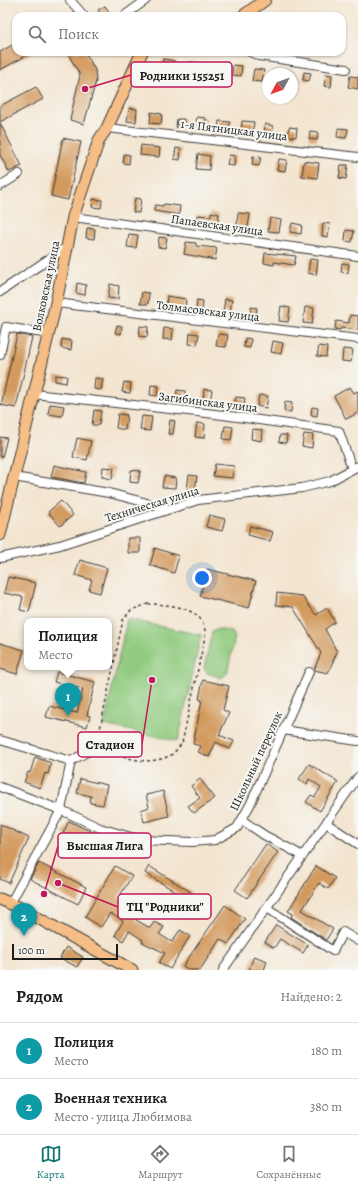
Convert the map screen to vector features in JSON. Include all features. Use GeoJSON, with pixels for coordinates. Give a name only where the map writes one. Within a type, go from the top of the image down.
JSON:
{"type":"FeatureCollection","features":[{"type":"Feature","properties":{"kind":"main road"},"geometry":{"type":"LineString","coordinates":[[248,12],[265,0]]}},
{"type":"Feature","properties":{"kind":"main road","name":"Волковская улица"},"geometry":{"type":"LineString","coordinates":[[0,535],[49,334],[73,217],[99,140],[107,128],[140,56]]}},
{"type":"Feature","properties":{"kind":"main road"},"geometry":{"type":"LineString","coordinates":[[5,902],[132,970]]}},
{"type":"Feature","properties":{"kind":"street"},"geometry":{"type":"LineString","coordinates":[[70,0],[80,12]]}},
{"type":"Feature","properties":{"kind":"street"},"geometry":{"type":"LineString","coordinates":[[130,12],[146,0]]}},
{"type":"Feature","properties":{"kind":"street"},"geometry":{"type":"LineString","coordinates":[[259,56],[346,69]]}},
{"type":"Feature","properties":{"kind":"street","name":"1-я Пятницкая улица"},"geometry":{"type":"LineString","coordinates":[[107,128],[358,156]]}},
{"type":"Feature","properties":{"kind":"street"},"geometry":{"type":"LineString","coordinates":[[0,186],[19,174]]}},
{"type":"Feature","properties":{"kind":"street","name":"Папаевская улица"},"geometry":{"type":"LineString","coordinates":[[73,217],[358,256]]}},
{"type":"Feature","properties":{"kind":"street"},"geometry":{"type":"LineString","coordinates":[[0,292],[68,246]]}},
{"type":"Feature","properties":{"kind":"street","name":"Толмасовская улица"},"geometry":{"type":"LineString","coordinates":[[56,303],[358,340]]}},
{"type":"Feature","properties":{"kind":"street"},"geometry":{"type":"LineString","coordinates":[[0,355],[3,330],[6,327],[49,334]]}},
{"type":"Feature","properties":{"kind":"street","name":"Загибинская улица"},"geometry":{"type":"LineString","coordinates":[[34,394],[216,414],[339,431],[355,467]]}},
{"type":"Feature","properties":{"kind":"street","name":"Техническая улица"},"geometry":{"type":"LineString","coordinates":[[0,558],[60,545],[198,500],[302,488],[330,481],[355,467]]}},
{"type":"Feature","properties":{"kind":"street"},"geometry":{"type":"LineString","coordinates":[[14,477],[109,493],[171,509]]}},
{"type":"Feature","properties":{"kind":"street","name":"Школьный переулок"},"geometry":{"type":"LineString","coordinates":[[0,787],[61,810],[100,828],[141,840],[192,842],[215,840],[238,828],[309,672]]}},
{"type":"Feature","properties":{"kind":"street"},"geometry":{"type":"LineString","coordinates":[[283,730],[358,741]]}},
{"type":"Feature","properties":{"kind":"street"},"geometry":{"type":"LineString","coordinates":[[0,740],[70,761],[105,742]]}},
{"type":"Feature","properties":{"kind":"street"},"geometry":{"type":"LineString","coordinates":[[5,902],[61,810],[70,761]]}},
{"type":"Feature","properties":{"kind":"street"},"geometry":{"type":"LineString","coordinates":[[223,970],[358,778]]}},
{"type":"Feature","properties":{"kind":"street"},"geometry":{"type":"LineString","coordinates":[[242,820],[264,835],[303,856]]}},
{"type":"Feature","properties":{"kind":"street"},"geometry":{"type":"LineString","coordinates":[[326,823],[358,844]]}},
{"type":"Feature","properties":{"kind":"street"},"geometry":{"type":"LineString","coordinates":[[267,908],[333,951],[343,932],[354,939]]}},
{"type":"Feature","properties":{"kind":"path"},"geometry":{"type":"LineString","coordinates":[[148,604],[167,604],[183,608],[201,620],[206,632],[182,743],[172,754],[158,760],[147,761],[133,760],[118,752],[105,742],[100,730],[123,620],[131,610],[148,604]]}},
{"type":"Feature","properties":{"kind":"green space"},"geometry":{"type":"Polygon","coordinates":[[[127,619],[201,635],[178,741],[104,725],[127,619]]]}},
{"type":"Feature","properties":{"kind":"green space"},"geometry":{"type":"Polygon","coordinates":[[[218,629],[232,632],[235,637],[227,673],[222,678],[207,673],[204,668],[212,632],[218,629]]]}},
{"type":"Feature","properties":{"kind":"building"},"geometry":{"type":"Polygon","coordinates":[[[105,6],[109,12],[99,12],[98,10],[105,6]]]}},
{"type":"Feature","properties":{"kind":"building"},"geometry":{"type":"Polygon","coordinates":[[[12,45],[12,56],[26,56],[0,70],[0,52],[12,45]]]}},
{"type":"Feature","properties":{"kind":"building"},"geometry":{"type":"Polygon","coordinates":[[[69,56],[87,56],[95,70],[96,81],[84,124],[70,120],[80,75],[69,56]]]}},
{"type":"Feature","properties":{"kind":"building"},"geometry":{"type":"Polygon","coordinates":[[[163,59],[175,61],[174,70],[162,69],[163,59]]]}},
{"type":"Feature","properties":{"kind":"building"},"geometry":{"type":"Polygon","coordinates":[[[189,62],[198,63],[197,75],[187,74],[189,62]]]}},
{"type":"Feature","properties":{"kind":"building"},"geometry":{"type":"Polygon","coordinates":[[[211,63],[218,64],[217,74],[210,73],[211,63]]]}},
{"type":"Feature","properties":{"kind":"building"},"geometry":{"type":"Polygon","coordinates":[[[233,65],[242,66],[241,76],[232,75],[233,65]]]}},
{"type":"Feature","properties":{"kind":"building"},"geometry":{"type":"Polygon","coordinates":[[[254,69],[262,70],[262,82],[252,81],[254,69]]]}},
{"type":"Feature","properties":{"kind":"building"},"geometry":{"type":"Polygon","coordinates":[[[304,72],[311,73],[309,81],[303,80],[304,72]]]}},
{"type":"Feature","properties":{"kind":"building"},"geometry":{"type":"Polygon","coordinates":[[[326,74],[332,75],[331,87],[324,86],[326,74]]]}},
{"type":"Feature","properties":{"kind":"building"},"geometry":{"type":"Polygon","coordinates":[[[350,76],[358,77],[358,89],[348,87],[350,76]]]}},
{"type":"Feature","properties":{"kind":"building"},"geometry":{"type":"Polygon","coordinates":[[[36,87],[43,99],[0,122],[0,106],[36,87]]]}},
{"type":"Feature","properties":{"kind":"building"},"geometry":{"type":"Polygon","coordinates":[[[129,108],[137,109],[136,122],[127,121],[129,108]]]}},
{"type":"Feature","properties":{"kind":"building"},"geometry":{"type":"Polygon","coordinates":[[[151,112],[162,114],[161,124],[150,123],[151,112]]]}},
{"type":"Feature","properties":{"kind":"building"},"geometry":{"type":"Polygon","coordinates":[[[197,117],[206,118],[204,130],[195,129],[197,117]]]}},
{"type":"Feature","properties":{"kind":"building"},"geometry":{"type":"Polygon","coordinates":[[[177,119],[184,119],[183,128],[176,127],[177,119]]]}},
{"type":"Feature","properties":{"kind":"building"},"geometry":{"type":"Polygon","coordinates":[[[219,121],[230,122],[229,133],[218,131],[219,121]]]}},
{"type":"Feature","properties":{"kind":"building"},"geometry":{"type":"Polygon","coordinates":[[[242,121],[254,122],[252,134],[241,133],[242,121]]]}},
{"type":"Feature","properties":{"kind":"building"},"geometry":{"type":"Polygon","coordinates":[[[0,123],[22,166],[9,172],[0,155],[0,123]]]}},
{"type":"Feature","properties":{"kind":"building"},"geometry":{"type":"Polygon","coordinates":[[[265,124],[273,126],[272,136],[264,135],[265,124]]]}},
{"type":"Feature","properties":{"kind":"building"},"geometry":{"type":"Polygon","coordinates":[[[289,127],[297,128],[296,137],[288,136],[289,127]]]}},
{"type":"Feature","properties":{"kind":"building"},"geometry":{"type":"Polygon","coordinates":[[[338,128],[348,129],[346,138],[337,137],[338,128]]]}},
{"type":"Feature","properties":{"kind":"building"},"geometry":{"type":"Polygon","coordinates":[[[310,131],[318,132],[317,140],[309,139],[310,131]]]}},
{"type":"Feature","properties":{"kind":"building"},"geometry":{"type":"Polygon","coordinates":[[[63,138],[81,142],[68,200],[51,196],[63,138]]]}},
{"type":"Feature","properties":{"kind":"building"},"geometry":{"type":"Polygon","coordinates":[[[141,145],[160,148],[159,157],[140,155],[141,145]]]}},
{"type":"Feature","properties":{"kind":"building"},"geometry":{"type":"Polygon","coordinates":[[[176,148],[181,149],[180,160],[174,159],[176,148]]]}},
{"type":"Feature","properties":{"kind":"building"},"geometry":{"type":"Polygon","coordinates":[[[124,154],[130,155],[129,164],[123,163],[124,154]]]}},
{"type":"Feature","properties":{"kind":"building"},"geometry":{"type":"Polygon","coordinates":[[[198,154],[210,156],[209,170],[196,169],[198,154]]]}},
{"type":"Feature","properties":{"kind":"building"},"geometry":{"type":"Polygon","coordinates":[[[229,155],[235,156],[234,166],[227,165],[229,155]]]}},
{"type":"Feature","properties":{"kind":"building"},"geometry":{"type":"Polygon","coordinates":[[[253,156],[261,157],[259,166],[252,165],[253,156]]]}},
{"type":"Feature","properties":{"kind":"building"},"geometry":{"type":"Polygon","coordinates":[[[279,159],[287,160],[285,171],[277,170],[279,159]]]}},
{"type":"Feature","properties":{"kind":"building"},"geometry":{"type":"Polygon","coordinates":[[[304,161],[319,163],[317,178],[302,176],[304,161]]]}},
{"type":"Feature","properties":{"kind":"building"},"geometry":{"type":"Polygon","coordinates":[[[341,165],[348,165],[346,179],[339,178],[341,165]]]}},
{"type":"Feature","properties":{"kind":"building"},"geometry":{"type":"Polygon","coordinates":[[[135,198],[141,199],[139,213],[133,212],[135,198]]]}},
{"type":"Feature","properties":{"kind":"building"},"geometry":{"type":"Polygon","coordinates":[[[93,199],[102,200],[101,208],[92,207],[93,199]]]}},
{"type":"Feature","properties":{"kind":"building"},"geometry":{"type":"Polygon","coordinates":[[[164,204],[180,206],[179,215],[154,211],[155,205],[163,206],[164,204]]]}},
{"type":"Feature","properties":{"kind":"building"},"geometry":{"type":"Polygon","coordinates":[[[211,212],[219,214],[218,223],[203,221],[202,224],[196,223],[197,215],[211,216],[211,212]]]}},
{"type":"Feature","properties":{"kind":"building"},"geometry":{"type":"Polygon","coordinates":[[[238,213],[250,214],[248,227],[237,226],[238,213]]]}},
{"type":"Feature","properties":{"kind":"building"},"geometry":{"type":"Polygon","coordinates":[[[270,218],[281,220],[279,232],[268,231],[270,218]]]}},
{"type":"Feature","properties":{"kind":"building"},"geometry":{"type":"Polygon","coordinates":[[[292,223],[302,225],[301,234],[290,232],[292,223]]]}},
{"type":"Feature","properties":{"kind":"building"},"geometry":{"type":"Polygon","coordinates":[[[323,223],[330,224],[328,237],[322,236],[323,223]]]}},
{"type":"Feature","properties":{"kind":"building"},"geometry":{"type":"Polygon","coordinates":[[[87,228],[95,229],[94,239],[86,238],[87,228]]]}},
{"type":"Feature","properties":{"kind":"building"},"geometry":{"type":"Polygon","coordinates":[[[346,230],[354,231],[352,242],[345,241],[346,230]]]}},
{"type":"Feature","properties":{"kind":"building"},"geometry":{"type":"Polygon","coordinates":[[[129,234],[138,235],[136,248],[127,247],[129,234]]]}},
{"type":"Feature","properties":{"kind":"building"},"geometry":{"type":"Polygon","coordinates":[[[159,237],[167,238],[165,248],[158,247],[159,237]]]}},
{"type":"Feature","properties":{"kind":"building"},"geometry":{"type":"Polygon","coordinates":[[[186,242],[196,243],[196,246],[217,248],[215,260],[184,254],[186,242]]]}},
{"type":"Feature","properties":{"kind":"building"},"geometry":{"type":"Polygon","coordinates":[[[265,253],[296,256],[294,265],[274,262],[274,265],[264,263],[265,253]]]}},
{"type":"Feature","properties":{"kind":"building"},"geometry":{"type":"Polygon","coordinates":[[[310,259],[318,260],[316,275],[308,273],[310,259]]]}},
{"type":"Feature","properties":{"kind":"building"},"geometry":{"type":"Polygon","coordinates":[[[342,263],[349,264],[348,273],[341,272],[342,263]]]}},
{"type":"Feature","properties":{"kind":"building"},"geometry":{"type":"Polygon","coordinates":[[[77,283],[86,285],[85,295],[76,293],[77,283]]]}},
{"type":"Feature","properties":{"kind":"building"},"geometry":{"type":"Polygon","coordinates":[[[110,284],[119,286],[118,299],[108,298],[110,284]]]}},
{"type":"Feature","properties":{"kind":"building"},"geometry":{"type":"Polygon","coordinates":[[[142,292],[149,293],[148,304],[140,304],[142,292]]]}},
{"type":"Feature","properties":{"kind":"building"},"geometry":{"type":"Polygon","coordinates":[[[167,296],[186,299],[185,309],[166,306],[167,296]]]}},
{"type":"Feature","properties":{"kind":"building"},"geometry":{"type":"Polygon","coordinates":[[[225,299],[232,300],[230,313],[223,312],[225,299]]]}},
{"type":"Feature","properties":{"kind":"building"},"geometry":{"type":"Polygon","coordinates":[[[197,300],[203,301],[202,311],[196,310],[197,300]]]}},
{"type":"Feature","properties":{"kind":"building"},"geometry":{"type":"Polygon","coordinates":[[[281,306],[290,308],[288,322],[279,321],[281,306]]]}},
{"type":"Feature","properties":{"kind":"building"},"geometry":{"type":"Polygon","coordinates":[[[251,307],[257,308],[256,317],[250,316],[251,307]]]}},
{"type":"Feature","properties":{"kind":"building"},"geometry":{"type":"Polygon","coordinates":[[[305,307],[314,308],[312,324],[303,323],[305,307]]]}},
{"type":"Feature","properties":{"kind":"building"},"geometry":{"type":"Polygon","coordinates":[[[350,315],[358,316],[358,330],[341,328],[340,330],[335,329],[336,321],[349,323],[350,315]]]}},
{"type":"Feature","properties":{"kind":"building"},"geometry":{"type":"Polygon","coordinates":[[[117,325],[122,326],[121,334],[115,333],[117,325]]]}},
{"type":"Feature","properties":{"kind":"building"},"geometry":{"type":"Polygon","coordinates":[[[140,326],[148,327],[147,337],[139,336],[140,326]]]}},
{"type":"Feature","properties":{"kind":"building"},"geometry":{"type":"Polygon","coordinates":[[[164,328],[173,329],[172,340],[163,339],[164,328]]]}},
{"type":"Feature","properties":{"kind":"building"},"geometry":{"type":"Polygon","coordinates":[[[190,333],[199,334],[197,345],[189,344],[190,333]]]}},
{"type":"Feature","properties":{"kind":"building"},"geometry":{"type":"Polygon","coordinates":[[[17,334],[32,337],[16,408],[1,405],[17,334]]]}},
{"type":"Feature","properties":{"kind":"building"},"geometry":{"type":"Polygon","coordinates":[[[218,334],[228,335],[226,347],[216,346],[218,334]]]}},
{"type":"Feature","properties":{"kind":"building"},"geometry":{"type":"Polygon","coordinates":[[[245,338],[251,339],[250,348],[244,347],[245,338]]]}},
{"type":"Feature","properties":{"kind":"building"},"geometry":{"type":"Polygon","coordinates":[[[62,339],[72,341],[71,350],[61,348],[62,339]]]}},
{"type":"Feature","properties":{"kind":"building"},"geometry":{"type":"Polygon","coordinates":[[[273,341],[283,343],[281,354],[271,352],[273,341]]]}},
{"type":"Feature","properties":{"kind":"building"},"geometry":{"type":"Polygon","coordinates":[[[319,346],[327,347],[326,357],[317,356],[319,346]]]}},
{"type":"Feature","properties":{"kind":"building"},"geometry":{"type":"Polygon","coordinates":[[[343,349],[353,350],[351,362],[342,361],[343,349]]]}},
{"type":"Feature","properties":{"kind":"building"},"geometry":{"type":"Polygon","coordinates":[[[55,375],[67,376],[66,383],[55,381],[55,375]]]}},
{"type":"Feature","properties":{"kind":"building"},"geometry":{"type":"Polygon","coordinates":[[[95,378],[103,379],[101,390],[94,389],[95,378]]]}},
{"type":"Feature","properties":{"kind":"building"},"geometry":{"type":"Polygon","coordinates":[[[124,382],[131,383],[130,393],[122,392],[124,382]]]}},
{"type":"Feature","properties":{"kind":"building"},"geometry":{"type":"Polygon","coordinates":[[[151,385],[159,386],[157,396],[150,395],[151,385]]]}},
{"type":"Feature","properties":{"kind":"building"},"geometry":{"type":"Polygon","coordinates":[[[350,387],[354,393],[358,391],[358,413],[346,419],[334,396],[350,387]]]}},
{"type":"Feature","properties":{"kind":"building"},"geometry":{"type":"Polygon","coordinates":[[[204,389],[212,390],[210,402],[203,401],[204,389]]]}},
{"type":"Feature","properties":{"kind":"building"},"geometry":{"type":"Polygon","coordinates":[[[177,390],[185,391],[184,400],[176,399],[177,390]]]}},
{"type":"Feature","properties":{"kind":"building"},"geometry":{"type":"Polygon","coordinates":[[[259,395],[268,396],[266,408],[257,406],[259,395]]]}},
{"type":"Feature","properties":{"kind":"building"},"geometry":{"type":"Polygon","coordinates":[[[236,397],[245,398],[244,407],[234,406],[236,397]]]}},
{"type":"Feature","properties":{"kind":"building"},"geometry":{"type":"Polygon","coordinates":[[[285,402],[292,403],[291,412],[284,411],[285,402]]]}},
{"type":"Feature","properties":{"kind":"building"},"geometry":{"type":"Polygon","coordinates":[[[50,404],[64,406],[62,416],[48,414],[50,404]]]}},
{"type":"Feature","properties":{"kind":"building"},"geometry":{"type":"Polygon","coordinates":[[[312,407],[318,408],[317,416],[311,415],[312,407]]]}},
{"type":"Feature","properties":{"kind":"building"},"geometry":{"type":"Polygon","coordinates":[[[94,410],[101,411],[99,425],[92,425],[94,410]]]}},
{"type":"Feature","properties":{"kind":"building"},"geometry":{"type":"Polygon","coordinates":[[[118,414],[127,415],[125,430],[116,428],[118,414]]]}},
{"type":"Feature","properties":{"kind":"building"},"geometry":{"type":"Polygon","coordinates":[[[142,416],[152,417],[150,431],[140,430],[142,416]]]}},
{"type":"Feature","properties":{"kind":"building"},"geometry":{"type":"Polygon","coordinates":[[[170,420],[175,421],[173,434],[168,434],[170,420]]]}},
{"type":"Feature","properties":{"kind":"building"},"geometry":{"type":"Polygon","coordinates":[[[197,423],[205,424],[204,438],[195,437],[197,423]]]}},
{"type":"Feature","properties":{"kind":"building"},"geometry":{"type":"Polygon","coordinates":[[[225,426],[233,427],[231,440],[223,439],[225,426]]]}},
{"type":"Feature","properties":{"kind":"building"},"geometry":{"type":"Polygon","coordinates":[[[252,429],[262,430],[261,441],[251,439],[252,429]]]}},
{"type":"Feature","properties":{"kind":"building"},"geometry":{"type":"Polygon","coordinates":[[[304,434],[313,435],[312,448],[302,446],[304,434]]]}},
{"type":"Feature","properties":{"kind":"building"},"geometry":{"type":"Polygon","coordinates":[[[280,435],[287,435],[286,443],[279,442],[280,435]]]}},
{"type":"Feature","properties":{"kind":"building"},"geometry":{"type":"Polygon","coordinates":[[[0,437],[7,438],[2,457],[0,457],[0,437]]]}},
{"type":"Feature","properties":{"kind":"building"},"geometry":{"type":"Polygon","coordinates":[[[77,438],[91,441],[87,460],[73,457],[77,438]]]}},
{"type":"Feature","properties":{"kind":"building"},"geometry":{"type":"Polygon","coordinates":[[[215,464],[234,466],[232,478],[213,476],[215,464]]]}},
{"type":"Feature","properties":{"kind":"building"},"geometry":{"type":"Polygon","coordinates":[[[54,465],[86,472],[84,483],[51,477],[54,465]]]}},
{"type":"Feature","properties":{"kind":"building"},"geometry":{"type":"Polygon","coordinates":[[[103,467],[114,468],[112,479],[102,477],[103,467]]]}},
{"type":"Feature","properties":{"kind":"building"},"geometry":{"type":"Polygon","coordinates":[[[131,470],[140,471],[138,483],[130,482],[131,470]]]}},
{"type":"Feature","properties":{"kind":"building"},"geometry":{"type":"Polygon","coordinates":[[[189,475],[197,476],[195,490],[187,489],[189,475]]]}},
{"type":"Feature","properties":{"kind":"building"},"geometry":{"type":"Polygon","coordinates":[[[164,476],[176,478],[175,488],[162,487],[164,476]]]}},
{"type":"Feature","properties":{"kind":"building"},"geometry":{"type":"Polygon","coordinates":[[[61,501],[73,515],[60,526],[48,512],[61,501]]]}},
{"type":"Feature","properties":{"kind":"building"},"geometry":{"type":"Polygon","coordinates":[[[209,515],[225,519],[222,531],[206,527],[209,515]]]}},
{"type":"Feature","properties":{"kind":"building"},"geometry":{"type":"Polygon","coordinates":[[[250,526],[273,532],[270,541],[248,535],[250,526]]]}},
{"type":"Feature","properties":{"kind":"building"},"geometry":{"type":"Polygon","coordinates":[[[128,538],[140,538],[140,553],[128,553],[128,538]]]}},
{"type":"Feature","properties":{"kind":"building"},"geometry":{"type":"Polygon","coordinates":[[[155,548],[179,556],[174,573],[150,565],[155,548]]]}},
{"type":"Feature","properties":{"kind":"building"},"geometry":{"type":"Polygon","coordinates":[[[80,560],[107,568],[100,593],[89,590],[92,580],[75,575],[80,560]]]}},
{"type":"Feature","properties":{"kind":"building"},"geometry":{"type":"Polygon","coordinates":[[[207,569],[256,581],[249,608],[200,596],[207,569]]]}},
{"type":"Feature","properties":{"kind":"building"},"geometry":{"type":"Polygon","coordinates":[[[8,577],[36,583],[29,612],[20,610],[23,597],[4,593],[8,577]]]}},
{"type":"Feature","properties":{"kind":"building"},"geometry":{"type":"Polygon","coordinates":[[[277,593],[302,596],[316,615],[327,608],[335,622],[325,629],[337,652],[328,673],[314,670],[321,653],[293,607],[276,605],[277,593]]]}},
{"type":"Feature","properties":{"kind":"building"},"geometry":{"type":"Polygon","coordinates":[[[0,643],[24,650],[17,674],[0,669],[0,643]]]}},
{"type":"Feature","properties":{"kind":"building"},"geometry":{"type":"Polygon","coordinates":[[[57,672],[95,682],[87,715],[90,716],[87,727],[46,717],[49,706],[77,713],[83,689],[54,682],[57,672]]]}},
{"type":"Feature","properties":{"kind":"building"},"geometry":{"type":"Polygon","coordinates":[[[203,680],[229,686],[223,710],[229,713],[219,735],[234,741],[230,749],[216,742],[209,757],[198,752],[201,746],[193,744],[202,700],[199,699],[203,680]]]}},
{"type":"Feature","properties":{"kind":"building"},"geometry":{"type":"Polygon","coordinates":[[[35,757],[51,763],[48,774],[45,773],[40,788],[24,782],[28,772],[30,773],[35,757]]]}},
{"type":"Feature","properties":{"kind":"building"},"geometry":{"type":"Polygon","coordinates":[[[309,764],[338,782],[320,811],[306,802],[311,795],[315,797],[321,787],[309,779],[307,784],[299,779],[309,764]]]}},
{"type":"Feature","properties":{"kind":"building"},"geometry":{"type":"Polygon","coordinates":[[[80,779],[107,785],[103,805],[90,803],[91,796],[77,793],[80,779]]]}},
{"type":"Feature","properties":{"kind":"building"},"geometry":{"type":"Polygon","coordinates":[[[200,779],[215,798],[194,813],[188,806],[200,798],[191,786],[200,779]]]}},
{"type":"Feature","properties":{"kind":"building"},"geometry":{"type":"Polygon","coordinates":[[[163,791],[169,816],[144,822],[141,810],[149,807],[146,795],[163,791]]]}},
{"type":"Feature","properties":{"kind":"building"},"geometry":{"type":"Polygon","coordinates":[[[69,821],[98,835],[92,847],[63,833],[69,821]]]}},
{"type":"Feature","properties":{"kind":"building"},"geometry":{"type":"Polygon","coordinates":[[[0,824],[29,838],[9,883],[0,879],[0,824]]]}},
{"type":"Feature","properties":{"kind":"building"},"geometry":{"type":"Polygon","coordinates":[[[266,844],[278,852],[247,898],[235,890],[266,844]]]}},
{"type":"Feature","properties":{"kind":"building"},"geometry":{"type":"Polygon","coordinates":[[[39,863],[86,887],[78,904],[30,879],[39,863]]]}},
{"type":"Feature","properties":{"kind":"building"},"geometry":{"type":"Polygon","coordinates":[[[115,866],[132,876],[119,897],[133,906],[134,903],[143,908],[136,920],[150,928],[154,922],[164,927],[159,934],[172,942],[180,930],[190,936],[170,969],[159,963],[165,953],[142,942],[143,940],[129,931],[123,941],[115,935],[123,921],[110,913],[101,927],[85,917],[115,866]]]}},
{"type":"Feature","properties":{"kind":"building"},"geometry":{"type":"Polygon","coordinates":[[[149,866],[191,892],[186,898],[145,873],[149,866]]]}},
{"type":"Feature","properties":{"kind":"building"},"geometry":{"type":"Polygon","coordinates":[[[316,866],[335,878],[328,889],[319,883],[302,910],[333,929],[326,940],[291,917],[293,914],[288,911],[316,866]]]}},
{"type":"Feature","properties":{"kind":"building"},"geometry":{"type":"Polygon","coordinates":[[[225,905],[245,919],[228,944],[220,939],[200,970],[189,970],[183,966],[225,905]]]}},
{"type":"Feature","properties":{"kind":"building"},"geometry":{"type":"Polygon","coordinates":[[[276,925],[308,945],[303,953],[280,939],[274,948],[265,942],[276,925]]]}},
{"type":"Feature","properties":{"kind":"building"},"geometry":{"type":"Polygon","coordinates":[[[66,947],[83,957],[77,967],[60,958],[66,947]]]}},
{"type":"Feature","properties":{"kind":"building"},"geometry":{"type":"Polygon","coordinates":[[[254,956],[267,961],[264,970],[249,970],[254,956]]]}},
{"type":"Feature","properties":{"kind":"place","name":"Родники 155251"},"geometry":{"type":"Point","coordinates":[85,89]}},
{"type":"Feature","properties":{"kind":"place","name":"Стадион"},"geometry":{"type":"Point","coordinates":[152,680]}},
{"type":"Feature","properties":{"kind":"place","name":"Полиция"},"geometry":{"type":"Point","coordinates":[68,716]}},
{"type":"Feature","properties":{"kind":"place","name":"ТЦ \"Родники\""},"geometry":{"type":"Point","coordinates":[58,883]}},
{"type":"Feature","properties":{"kind":"place","name":"Высшая Лига"},"geometry":{"type":"Point","coordinates":[44,894]}},
{"type":"Feature","properties":{"kind":"place","name":"Военная техника"},"geometry":{"type":"Point","coordinates":[24,936]}}]}
